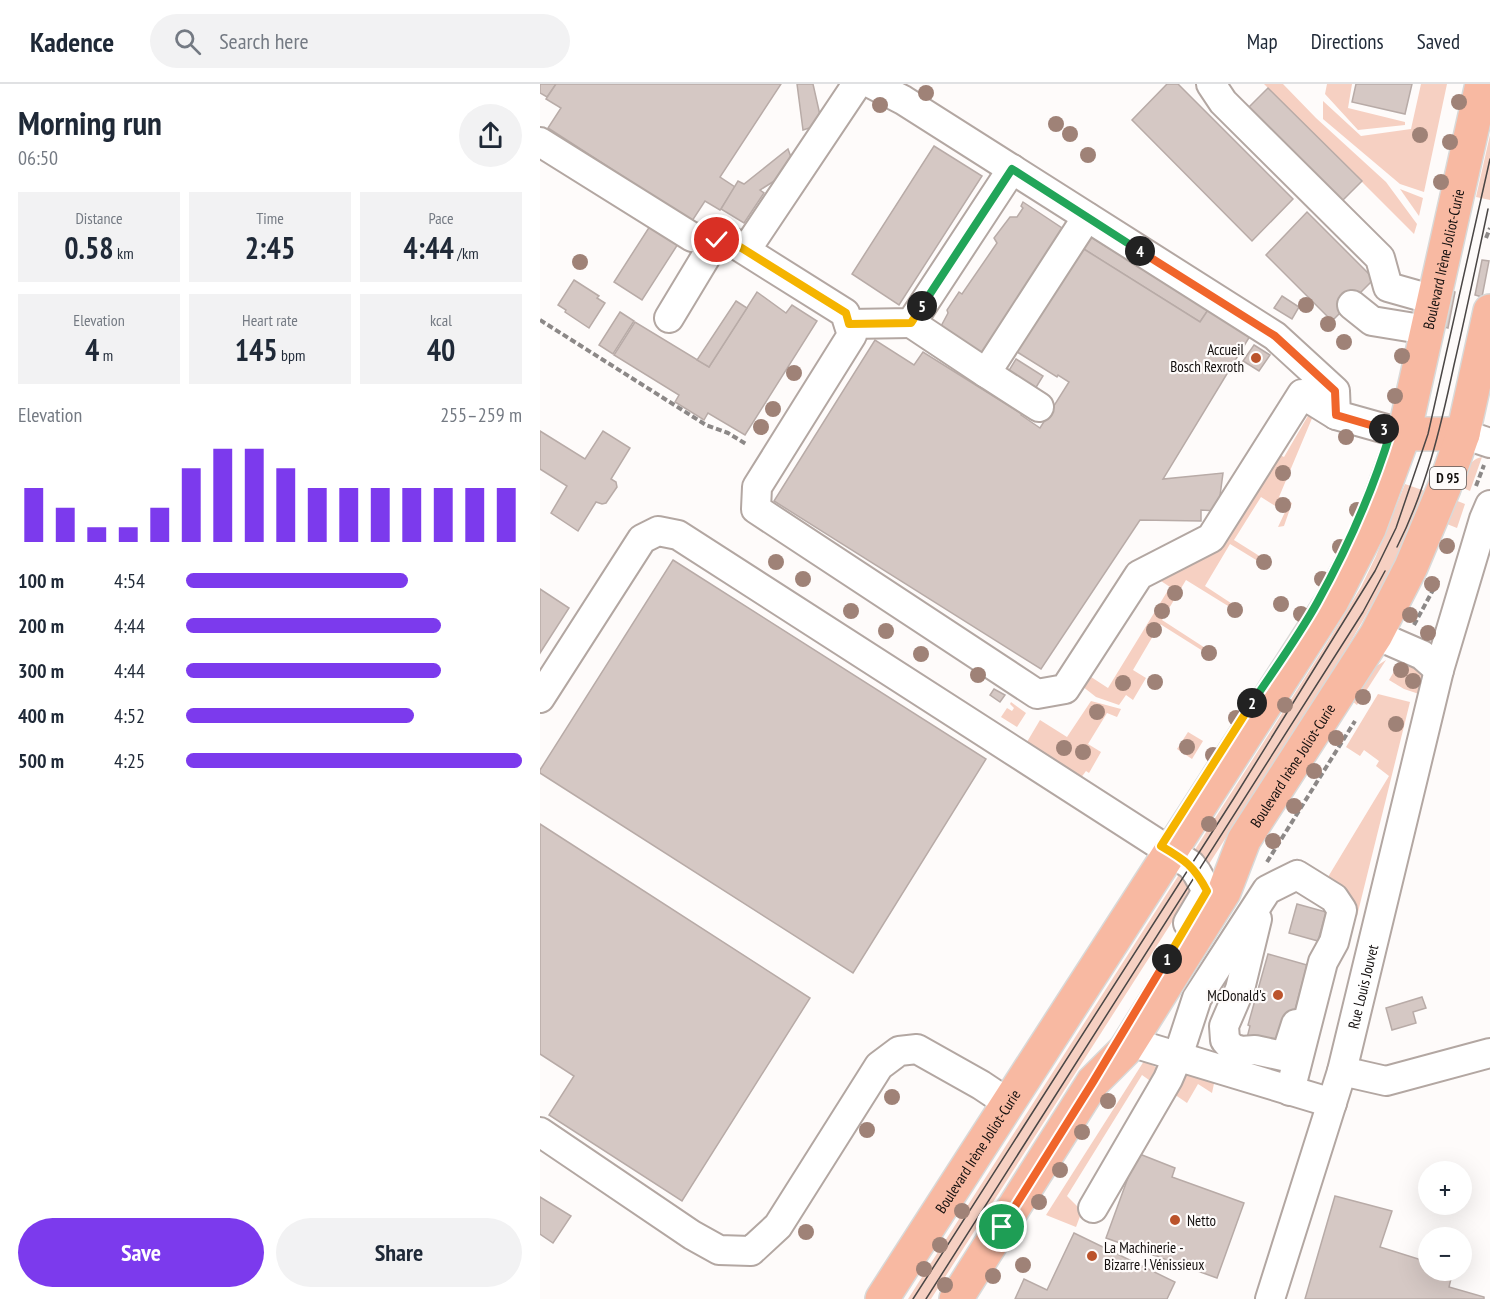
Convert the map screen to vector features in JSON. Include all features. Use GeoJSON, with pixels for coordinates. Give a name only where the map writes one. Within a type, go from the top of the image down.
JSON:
{"type":"FeatureCollection","features":[{"type":"Feature","properties":{"kind":"main road","name":"Boulevard Irène Joliot-Curie"},"geometry":{"type":"LineString","coordinates":[[882,1299],[1332,601],[1369,528],[1404,434],[1482,84]]}},
{"type":"Feature","properties":{"kind":"main road","name":"Boulevard Irène Joliot-Curie"},"geometry":{"type":"LineString","coordinates":[[956,1299],[1093,1082],[1130,1042],[1224,892],[1244,840],[1376,635],[1411,567],[1444,488],[1477,438],[1490,311]]}},
{"type":"Feature","properties":{"kind":"main road"},"geometry":{"type":"LineString","coordinates":[[1404,434],[1477,438]]}},
{"type":"Feature","properties":{"kind":"street"},"geometry":{"type":"LineString","coordinates":[[746,250],[857,84]]}},
{"type":"Feature","properties":{"kind":"street"},"geometry":{"type":"LineString","coordinates":[[872,84],[909,92],[1012,169],[1275,336],[1336,403]]}},
{"type":"Feature","properties":{"kind":"street"},"geometry":{"type":"LineString","coordinates":[[1211,84],[1223,102],[1380,258],[1388,287],[1431,315]]}},
{"type":"Feature","properties":{"kind":"street"},"geometry":{"type":"LineString","coordinates":[[540,142],[692,237],[732,242],[846,313],[852,335],[757,487],[756,508],[1037,694],[1065,689],[1139,575],[1210,538],[1302,394],[1336,403],[1404,434]]}},
{"type":"Feature","properties":{"kind":"street"},"geometry":{"type":"LineString","coordinates":[[911,323],[1012,169]]}},
{"type":"Feature","properties":{"kind":"street"},"geometry":{"type":"LineString","coordinates":[[986,373],[1087,217]]}},
{"type":"Feature","properties":{"kind":"street"},"geometry":{"type":"LineString","coordinates":[[669,318],[717,240]]}},
{"type":"Feature","properties":{"kind":"street"},"geometry":{"type":"LineString","coordinates":[[1352,305],[1372,321],[1431,315]]}},
{"type":"Feature","properties":{"kind":"street"},"geometry":{"type":"LineString","coordinates":[[849,324],[911,323],[1039,407]]}},
{"type":"Feature","properties":{"kind":"street","name":"Rue Louis Jouvet"},"geometry":{"type":"LineString","coordinates":[[1270,1299],[1342,1071],[1439,670],[1487,512]]}},
{"type":"Feature","properties":{"kind":"street"},"geometry":{"type":"LineString","coordinates":[[540,698],[642,539],[658,531],[678,535],[1170,851]]}},
{"type":"Feature","properties":{"kind":"street"},"geometry":{"type":"LineString","coordinates":[[1376,635],[1422,655],[1439,670]]}},
{"type":"Feature","properties":{"kind":"street","name":"Boulevard Irène Joliot-Curie"},"geometry":{"type":"LineString","coordinates":[[1093,1082],[1207,891],[1191,865],[1170,851]]}},
{"type":"Feature","properties":{"kind":"street"},"geometry":{"type":"LineString","coordinates":[[1093,1208],[1168,1079],[1197,998],[1266,890],[1297,875],[1334,898],[1342,910],[1334,942],[1323,962],[1310,977],[1287,1052],[1283,1056],[1255,1050],[1241,1051],[1232,1047],[1225,1040],[1224,1026],[1240,989],[1257,920],[1257,905]]}},
{"type":"Feature","properties":{"kind":"street"},"geometry":{"type":"LineString","coordinates":[[1290,1091],[1323,962]]}},
{"type":"Feature","properties":{"kind":"street"},"geometry":{"type":"LineString","coordinates":[[1130,1042],[1332,1103]]}},
{"type":"Feature","properties":{"kind":"street"},"geometry":{"type":"LineString","coordinates":[[540,1132],[692,1235],[719,1250],[751,1251],[778,1227],[879,1066],[899,1051],[917,1049],[1008,1103]]}},
{"type":"Feature","properties":{"kind":"street"},"geometry":{"type":"LineString","coordinates":[[1342,1071],[1386,1082],[1490,1053]]}},
{"type":"Feature","properties":{"kind":"path"},"geometry":{"type":"LineString","coordinates":[[1486,238],[1490,228]]}},
{"type":"Feature","properties":{"kind":"path"},"geometry":{"type":"LineString","coordinates":[[540,320],[706,425],[728,433],[746,444]]}},
{"type":"Feature","properties":{"kind":"shaded area"},"geometry":{"type":"Polygon","coordinates":[[[1264,84],[1283,84],[1316,118],[1386,182],[1417,224],[1414,234],[1264,84]]]}},
{"type":"Feature","properties":{"kind":"shaded area"},"geometry":{"type":"Polygon","coordinates":[[[1327,84],[1352,84],[1348,108],[1405,122],[1405,125],[1358,130],[1325,94],[1327,84]]]}},
{"type":"Feature","properties":{"kind":"shaded area"},"geometry":{"type":"Polygon","coordinates":[[[1421,84],[1447,84],[1424,192],[1400,184],[1323,119],[1323,101],[1361,136],[1411,129],[1421,84]]]}},
{"type":"Feature","properties":{"kind":"shaded area"},"geometry":{"type":"Polygon","coordinates":[[[1490,135],[1490,200],[1476,197],[1490,135]]]}},
{"type":"Feature","properties":{"kind":"shaded area"},"geometry":{"type":"Polygon","coordinates":[[[1400,189],[1423,198],[1419,216],[1400,189]]]}},
{"type":"Feature","properties":{"kind":"shaded area"},"geometry":{"type":"Polygon","coordinates":[[[1309,414],[1313,416],[1279,497],[1292,503],[1284,526],[1278,527],[1285,512],[1261,497],[1234,540],[1269,562],[1266,566],[1230,544],[1205,586],[1243,611],[1241,614],[1186,580],[1162,620],[1216,655],[1214,658],[1160,624],[1133,670],[1146,678],[1133,700],[1126,695],[1119,705],[1096,697],[1082,686],[1088,675],[1108,688],[1170,587],[1161,581],[1222,549],[1280,455],[1284,457],[1309,414]]]}},
{"type":"Feature","properties":{"kind":"shaded area"},"geometry":{"type":"Polygon","coordinates":[[[1482,457],[1470,491],[1461,487],[1470,464],[1482,457]]]}},
{"type":"Feature","properties":{"kind":"shaded area"},"geometry":{"type":"Polygon","coordinates":[[[1405,484],[1425,491],[1388,575],[1342,656],[931,1299],[908,1299],[1361,587],[1405,484]]]}},
{"type":"Feature","properties":{"kind":"shaded area"},"geometry":{"type":"Polygon","coordinates":[[[1455,500],[1465,504],[1457,528],[1447,524],[1455,500]]]}},
{"type":"Feature","properties":{"kind":"shaded area"},"geometry":{"type":"Polygon","coordinates":[[[1402,658],[1420,672],[1423,681],[1422,695],[1404,689],[1389,680],[1402,658]]]}},
{"type":"Feature","properties":{"kind":"shaded area"},"geometry":{"type":"Polygon","coordinates":[[[1386,660],[1357,705],[1352,701],[1375,667],[1386,660]]]}},
{"type":"Feature","properties":{"kind":"shaded area"},"geometry":{"type":"Polygon","coordinates":[[[1378,694],[1410,702],[1357,916],[1345,919],[1313,873],[1316,870],[1328,877],[1389,776],[1376,766],[1379,761],[1364,750],[1360,756],[1346,747],[1378,694]]]}},
{"type":"Feature","properties":{"kind":"shaded area"},"geometry":{"type":"Polygon","coordinates":[[[1091,701],[1121,709],[1117,717],[1107,713],[1088,744],[1101,752],[1089,773],[1086,771],[1080,779],[1024,747],[1040,720],[1067,737],[1091,701]]]}},
{"type":"Feature","properties":{"kind":"shaded area"},"geometry":{"type":"Polygon","coordinates":[[[1011,702],[1026,713],[1017,727],[1001,717],[1007,708],[1012,711],[1014,708],[1011,702]]]}},
{"type":"Feature","properties":{"kind":"shaded area"},"geometry":{"type":"Polygon","coordinates":[[[1188,732],[1203,741],[1192,759],[1177,749],[1188,732]]]}},
{"type":"Feature","properties":{"kind":"shaded area"},"geometry":{"type":"Polygon","coordinates":[[[1144,1061],[1158,1068],[1156,1085],[1142,1075],[1067,1196],[1082,1211],[1076,1227],[1046,1215],[1144,1061]]]}},
{"type":"Feature","properties":{"kind":"shaded area"},"geometry":{"type":"Polygon","coordinates":[[[1189,1069],[1216,1074],[1212,1093],[1198,1084],[1187,1103],[1174,1094],[1189,1069]]]}},
{"type":"Feature","properties":{"kind":"building"},"geometry":{"type":"Polygon","coordinates":[[[540,84],[556,84],[547,97],[540,93],[540,84]]]}},
{"type":"Feature","properties":{"kind":"building"},"geometry":{"type":"Polygon","coordinates":[[[556,84],[781,84],[720,177],[735,187],[721,209],[705,201],[692,221],[548,128],[561,108],[546,99],[556,84]]]}},
{"type":"Feature","properties":{"kind":"building"},"geometry":{"type":"Polygon","coordinates":[[[797,84],[813,84],[822,124],[803,130],[797,84]]]}},
{"type":"Feature","properties":{"kind":"building"},"geometry":{"type":"Polygon","coordinates":[[[1167,84],[1178,84],[1293,199],[1252,241],[1132,120],[1167,84]]]}},
{"type":"Feature","properties":{"kind":"building"},"geometry":{"type":"Polygon","coordinates":[[[1356,84],[1412,84],[1405,114],[1352,102],[1356,84]]]}},
{"type":"Feature","properties":{"kind":"building"},"geometry":{"type":"Polygon","coordinates":[[[1268,88],[1362,181],[1342,201],[1248,108],[1268,88]]]}},
{"type":"Feature","properties":{"kind":"building"},"geometry":{"type":"Polygon","coordinates":[[[934,146],[982,176],[899,305],[852,274],[934,146]]]}},
{"type":"Feature","properties":{"kind":"building"},"geometry":{"type":"Polygon","coordinates":[[[788,149],[795,168],[760,190],[764,193],[744,223],[721,209],[738,181],[744,184],[788,149]]]}},
{"type":"Feature","properties":{"kind":"building"},"geometry":{"type":"Polygon","coordinates":[[[1023,202],[1065,230],[983,358],[939,330],[948,313],[947,310],[959,292],[962,294],[997,243],[994,238],[1010,217],[1017,217],[1023,208],[1021,206],[1023,202]]]}},
{"type":"Feature","properties":{"kind":"building"},"geometry":{"type":"Polygon","coordinates":[[[1307,212],[1374,279],[1332,321],[1266,255],[1307,212]]]}},
{"type":"Feature","properties":{"kind":"building"},"geometry":{"type":"Polygon","coordinates":[[[650,226],[678,244],[642,300],[614,282],[650,226]]]}},
{"type":"Feature","properties":{"kind":"building"},"geometry":{"type":"Polygon","coordinates":[[[1086,234],[1208,310],[1200,322],[1079,246],[1086,234]]]}},
{"type":"Feature","properties":{"kind":"building"},"geometry":{"type":"Polygon","coordinates":[[[1079,246],[1200,322],[1208,310],[1250,336],[1163,479],[1223,473],[1218,511],[1201,510],[1201,521],[1140,520],[1041,669],[774,501],[875,340],[914,365],[923,352],[1022,414],[1040,428],[1069,382],[1014,350],[1079,246]]]}},
{"type":"Feature","properties":{"kind":"building"},"geometry":{"type":"Polygon","coordinates":[[[1482,260],[1489,261],[1482,297],[1475,295],[1482,260]]]}},
{"type":"Feature","properties":{"kind":"building"},"geometry":{"type":"Polygon","coordinates":[[[574,280],[599,296],[597,298],[605,303],[589,328],[558,305],[574,280]]]}},
{"type":"Feature","properties":{"kind":"building"},"geometry":{"type":"Polygon","coordinates":[[[1448,290],[1455,292],[1448,328],[1441,326],[1448,290]]]}},
{"type":"Feature","properties":{"kind":"building"},"geometry":{"type":"Polygon","coordinates":[[[757,292],[786,313],[792,305],[817,321],[745,435],[708,413],[704,420],[675,402],[679,395],[614,355],[635,322],[709,367],[757,292]]]}},
{"type":"Feature","properties":{"kind":"building"},"geometry":{"type":"Polygon","coordinates":[[[1282,296],[1299,307],[1292,319],[1274,308],[1282,296]]]}},
{"type":"Feature","properties":{"kind":"building"},"geometry":{"type":"Polygon","coordinates":[[[736,301],[747,308],[709,367],[697,360],[736,301]]]}},
{"type":"Feature","properties":{"kind":"building"},"geometry":{"type":"Polygon","coordinates":[[[620,312],[634,321],[613,354],[599,345],[620,312]]]}},
{"type":"Feature","properties":{"kind":"building","name":"Accueil Bosch Rexroth"},"geometry":{"type":"Polygon","coordinates":[[[1254,345],[1270,355],[1259,371],[1243,361],[1254,345]]]}},
{"type":"Feature","properties":{"kind":"building"},"geometry":{"type":"Polygon","coordinates":[[[1016,359],[1043,376],[1032,394],[1005,377],[1016,359]]]}},
{"type":"Feature","properties":{"kind":"building"},"geometry":{"type":"Polygon","coordinates":[[[540,431],[585,459],[603,431],[630,448],[611,479],[616,482],[617,487],[606,503],[596,502],[578,531],[551,513],[567,486],[540,469],[540,431]]]}},
{"type":"Feature","properties":{"kind":"building"},"geometry":{"type":"Polygon","coordinates":[[[673,560],[986,759],[853,973],[540,773],[673,560]]]}},
{"type":"Feature","properties":{"kind":"building"},"geometry":{"type":"Polygon","coordinates":[[[540,589],[569,608],[540,653],[540,589]]]}},
{"type":"Feature","properties":{"kind":"building"},"geometry":{"type":"Polygon","coordinates":[[[994,689],[1005,695],[1000,702],[990,695],[994,689]]]}},
{"type":"Feature","properties":{"kind":"building"},"geometry":{"type":"Polygon","coordinates":[[[540,824],[810,998],[682,1201],[549,1115],[574,1076],[540,1054],[540,824]]]}},
{"type":"Feature","properties":{"kind":"building"},"geometry":{"type":"Polygon","coordinates":[[[1297,904],[1326,912],[1318,941],[1289,933],[1297,904]]]}},
{"type":"Feature","properties":{"kind":"building","name":"McDonald's"},"geometry":{"type":"Polygon","coordinates":[[[1268,954],[1307,965],[1288,1036],[1282,1048],[1247,1038],[1250,1026],[1248,1025],[1268,954]]]}},
{"type":"Feature","properties":{"kind":"building"},"geometry":{"type":"Polygon","coordinates":[[[1422,997],[1426,1008],[1413,1012],[1416,1023],[1392,1030],[1386,1008],[1422,997]]]}},
{"type":"Feature","properties":{"kind":"building","name":"Netto"},"geometry":{"type":"Polygon","coordinates":[[[1137,1153],[1175,1168],[1172,1177],[1244,1203],[1217,1278],[1106,1238],[1137,1153]]]}},
{"type":"Feature","properties":{"kind":"building"},"geometry":{"type":"Polygon","coordinates":[[[1335,1196],[1392,1211],[1380,1247],[1418,1259],[1418,1281],[1450,1281],[1449,1287],[1484,1297],[1484,1299],[1305,1299],[1335,1196]]]}},
{"type":"Feature","properties":{"kind":"building"},"geometry":{"type":"Polygon","coordinates":[[[540,1197],[571,1216],[553,1243],[540,1234],[540,1197]]]}},
{"type":"Feature","properties":{"kind":"building","name":"La Machinerie - Bizarre ! Vénissieux"},"geometry":{"type":"Polygon","coordinates":[[[1074,1233],[1175,1282],[1167,1299],[1015,1299],[1024,1279],[1047,1290],[1074,1233]]]}},
{"type":"Feature","properties":{"kind":"tram line"},"geometry":{"type":"LineString","coordinates":[[913,1299],[1234,798],[1375,571],[1396,528],[1428,434],[1490,159]]}},
{"type":"Feature","properties":{"kind":"tram line"},"geometry":{"type":"LineString","coordinates":[[1397,547],[1416,503],[1438,434],[1488,209]]}},
{"type":"Feature","properties":{"kind":"tram line"},"geometry":{"type":"LineString","coordinates":[[926,1299],[1363,612],[1385,571]]}},
{"type":"Feature","properties":{"kind":"place","name":"Accueil Bosch Rexroth"},"geometry":{"type":"Point","coordinates":[1256,358]}},
{"type":"Feature","properties":{"kind":"place","name":"McDonald's"},"geometry":{"type":"Point","coordinates":[1278,995]}},
{"type":"Feature","properties":{"kind":"place","name":"Netto"},"geometry":{"type":"Point","coordinates":[1175,1220]}},
{"type":"Feature","properties":{"kind":"place","name":"La Machinerie - Bizarre ! Vénissieux"},"geometry":{"type":"Point","coordinates":[1092,1256]}},
{"type":"Feature","properties":{"kind":"route"},"geometry":{"type":"LineString","coordinates":[[717,240],[732,242],[846,313],[849,324],[911,323],[1012,169],[1275,336],[1335,391],[1336,415],[1391,431],[1360,516],[1317,603],[1161,846],[1191,865],[1207,891],[1093,1082],[1002,1227]]}}]}
